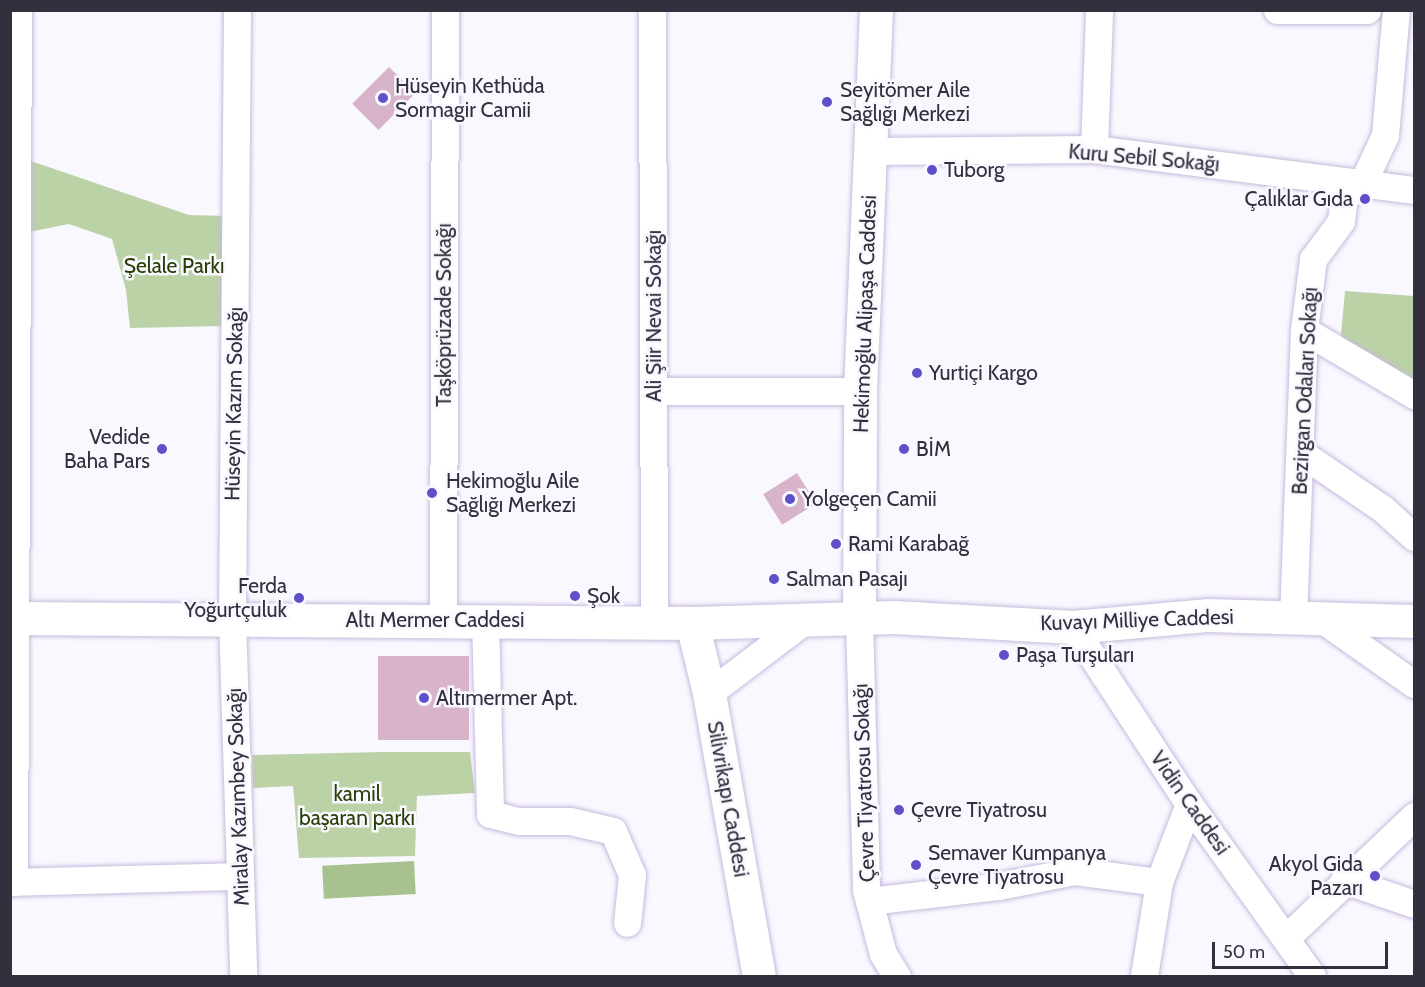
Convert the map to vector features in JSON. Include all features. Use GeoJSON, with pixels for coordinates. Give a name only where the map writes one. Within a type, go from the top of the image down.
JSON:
{"type":"FeatureCollection","features":[{"type":"Feature","properties":{"kind":"street"},"geometry":{"type":"LineString","coordinates":[[18,10],[14,104],[12,882],[240,876]]}},
{"type":"Feature","properties":{"kind":"street","name":"Hüseyin Kazım Sokağı"},"geometry":{"type":"LineString","coordinates":[[232,618],[237,10]]}},
{"type":"Feature","properties":{"kind":"street","name":"Taşköprüzade Sokağı"},"geometry":{"type":"LineString","coordinates":[[443,620],[445,10]]}},
{"type":"Feature","properties":{"kind":"street","name":"Ali Şiir Nevai Sokağı"},"geometry":{"type":"LineString","coordinates":[[652,10],[654,622]]}},
{"type":"Feature","properties":{"kind":"street","name":"Hekimoğlu Alipaşa Caddesi"},"geometry":{"type":"LineString","coordinates":[[859,618],[860,391],[876,10]]}},
{"type":"Feature","properties":{"kind":"street"},"geometry":{"type":"LineString","coordinates":[[1094,149],[1099,10]]}},
{"type":"Feature","properties":{"kind":"street"},"geometry":{"type":"LineString","coordinates":[[1277,10],[1367,10]]}},
{"type":"Feature","properties":{"kind":"street","name":"Bezirgan Odaları Sokağı"},"geometry":{"type":"LineString","coordinates":[[1306,618],[1301,453],[1304,330],[1313,259],[1341,221],[1344,198],[1363,182],[1385,135],[1396,10]]}},
{"type":"Feature","properties":{"kind":"street","name":"Kuru Sebil Sokağı"},"geometry":{"type":"LineString","coordinates":[[871,151],[1094,149],[1414,190]]}},
{"type":"Feature","properties":{"kind":"street"},"geometry":{"type":"LineString","coordinates":[[1304,330],[1414,395]]}},
{"type":"Feature","properties":{"kind":"street"},"geometry":{"type":"LineString","coordinates":[[654,391],[860,391]]}},
{"type":"Feature","properties":{"kind":"street"},"geometry":{"type":"LineString","coordinates":[[1301,453],[1383,509],[1414,537]]}},
{"type":"Feature","properties":{"kind":"street","name":"Kuvayı Milliye Caddesi"},"geometry":{"type":"LineString","coordinates":[[859,618],[1073,627],[1208,615],[1414,621]]}},
{"type":"Feature","properties":{"kind":"street","name":"Altı Mermer Caddesi"},"geometry":{"type":"LineString","coordinates":[[14,618],[485,619],[692,623],[859,618]]}},
{"type":"Feature","properties":{"kind":"street","name":"Miralay Kazımbey Sokağı"},"geometry":{"type":"LineString","coordinates":[[232,618],[243,976]]}},
{"type":"Feature","properties":{"kind":"street","name":"Çevre Tiyatrosu Sokağı"},"geometry":{"type":"LineString","coordinates":[[859,618],[869,901],[883,954],[897,976]]}},
{"type":"Feature","properties":{"kind":"street"},"geometry":{"type":"LineString","coordinates":[[1306,618],[1414,684]]}},
{"type":"Feature","properties":{"kind":"street"},"geometry":{"type":"LineString","coordinates":[[485,619],[490,814],[519,821],[570,821],[613,831],[632,875],[627,923]]}},
{"type":"Feature","properties":{"kind":"street"},"geometry":{"type":"LineString","coordinates":[[709,693],[804,621]]}},
{"type":"Feature","properties":{"kind":"street","name":"Silivrikapı Caddesi"},"geometry":{"type":"LineString","coordinates":[[692,623],[709,693],[759,976]]}},
{"type":"Feature","properties":{"kind":"street","name":"Vidin Caddesi"},"geometry":{"type":"LineString","coordinates":[[1073,627],[1189,804],[1312,976]]}},
{"type":"Feature","properties":{"kind":"street"},"geometry":{"type":"LineString","coordinates":[[1144,976],[1159,882],[1189,804]]}},
{"type":"Feature","properties":{"kind":"street"},"geometry":{"type":"LineString","coordinates":[[1286,938],[1344,880],[1414,816]]}},
{"type":"Feature","properties":{"kind":"street"},"geometry":{"type":"LineString","coordinates":[[869,901],[999,886],[1075,871],[1159,882]]}},
{"type":"Feature","properties":{"kind":"street"},"geometry":{"type":"LineString","coordinates":[[1344,880],[1414,904]]}},
{"type":"Feature","properties":{"kind":"green space","name":"Şelale Parkı"},"geometry":{"type":"Polygon","coordinates":[[[25,159],[189,215],[228,216],[222,326],[130,328],[126,290],[112,239],[69,224],[24,233],[25,159]]]}},
{"type":"Feature","properties":{"kind":"green space"},"geometry":{"type":"Polygon","coordinates":[[[1345,291],[1414,296],[1414,389],[1340,346],[1345,291]]]}},
{"type":"Feature","properties":{"kind":"green space","name":"kamil başaran parkı"},"geometry":{"type":"Polygon","coordinates":[[[470,752],[475,793],[417,796],[415,856],[299,858],[293,786],[253,788],[252,755],[470,752]]]}},
{"type":"Feature","properties":{"kind":"green space"},"geometry":{"type":"Polygon","coordinates":[[[414,861],[416,894],[324,899],[322,866],[414,861]]]}},
{"type":"Feature","properties":{"kind":"building","name":"Hüseyin Kethüda Sormagir Camii"},"geometry":{"type":"Polygon","coordinates":[[[389,67],[415,93],[378,130],[352,104],[389,67]]]}},
{"type":"Feature","properties":{"kind":"building","name":"Yolgeçen Camii"},"geometry":{"type":"Polygon","coordinates":[[[797,473],[816,504],[782,525],[763,494],[797,473]]]}},
{"type":"Feature","properties":{"kind":"building","name":"Altımermer Apt."},"geometry":{"type":"Polygon","coordinates":[[[378,656],[469,656],[469,740],[378,740],[378,656]]]}},
{"type":"Feature","properties":{"kind":"place","name":"Hüseyin Kethüda Sormagir Camii"},"geometry":{"type":"Point","coordinates":[383,98]}},
{"type":"Feature","properties":{"kind":"place","name":"Seyitömer Aile Sağlığı Merkezi"},"geometry":{"type":"Point","coordinates":[827,102]}},
{"type":"Feature","properties":{"kind":"place","name":"Tuborg"},"geometry":{"type":"Point","coordinates":[932,170]}},
{"type":"Feature","properties":{"kind":"place","name":"Çalıklar Gıda"},"geometry":{"type":"Point","coordinates":[1365,199]}},
{"type":"Feature","properties":{"kind":"place","name":"Yurtiçi Kargo"},"geometry":{"type":"Point","coordinates":[917,373]}},
{"type":"Feature","properties":{"kind":"place","name":"Vedide Baha Pars"},"geometry":{"type":"Point","coordinates":[162,449]}},
{"type":"Feature","properties":{"kind":"place","name":"BİM"},"geometry":{"type":"Point","coordinates":[904,449]}},
{"type":"Feature","properties":{"kind":"place","name":"Hekimoğlu Aile Sağlığı Merkezi"},"geometry":{"type":"Point","coordinates":[432,493]}},
{"type":"Feature","properties":{"kind":"place","name":"Yolgeçen Camii"},"geometry":{"type":"Point","coordinates":[790,499]}},
{"type":"Feature","properties":{"kind":"place","name":"Rami Karabağ"},"geometry":{"type":"Point","coordinates":[836,544]}},
{"type":"Feature","properties":{"kind":"place","name":"Salman Pasajı"},"geometry":{"type":"Point","coordinates":[774,579]}},
{"type":"Feature","properties":{"kind":"place","name":"Şok"},"geometry":{"type":"Point","coordinates":[575,596]}},
{"type":"Feature","properties":{"kind":"place","name":"Ferda Yoğurtçuluk"},"geometry":{"type":"Point","coordinates":[299,598]}},
{"type":"Feature","properties":{"kind":"place","name":"Paşa Turşuları"},"geometry":{"type":"Point","coordinates":[1004,655]}},
{"type":"Feature","properties":{"kind":"place","name":"Altımermer Apt."},"geometry":{"type":"Point","coordinates":[424,698]}},
{"type":"Feature","properties":{"kind":"place","name":"Çevre Tiyatrosu"},"geometry":{"type":"Point","coordinates":[899,810]}},
{"type":"Feature","properties":{"kind":"place","name":"Semaver Kumpanya Çevre Tiyatrosu"},"geometry":{"type":"Point","coordinates":[916,865]}},
{"type":"Feature","properties":{"kind":"place","name":"Akyol Gida Pazarı"},"geometry":{"type":"Point","coordinates":[1375,876]}}]}
